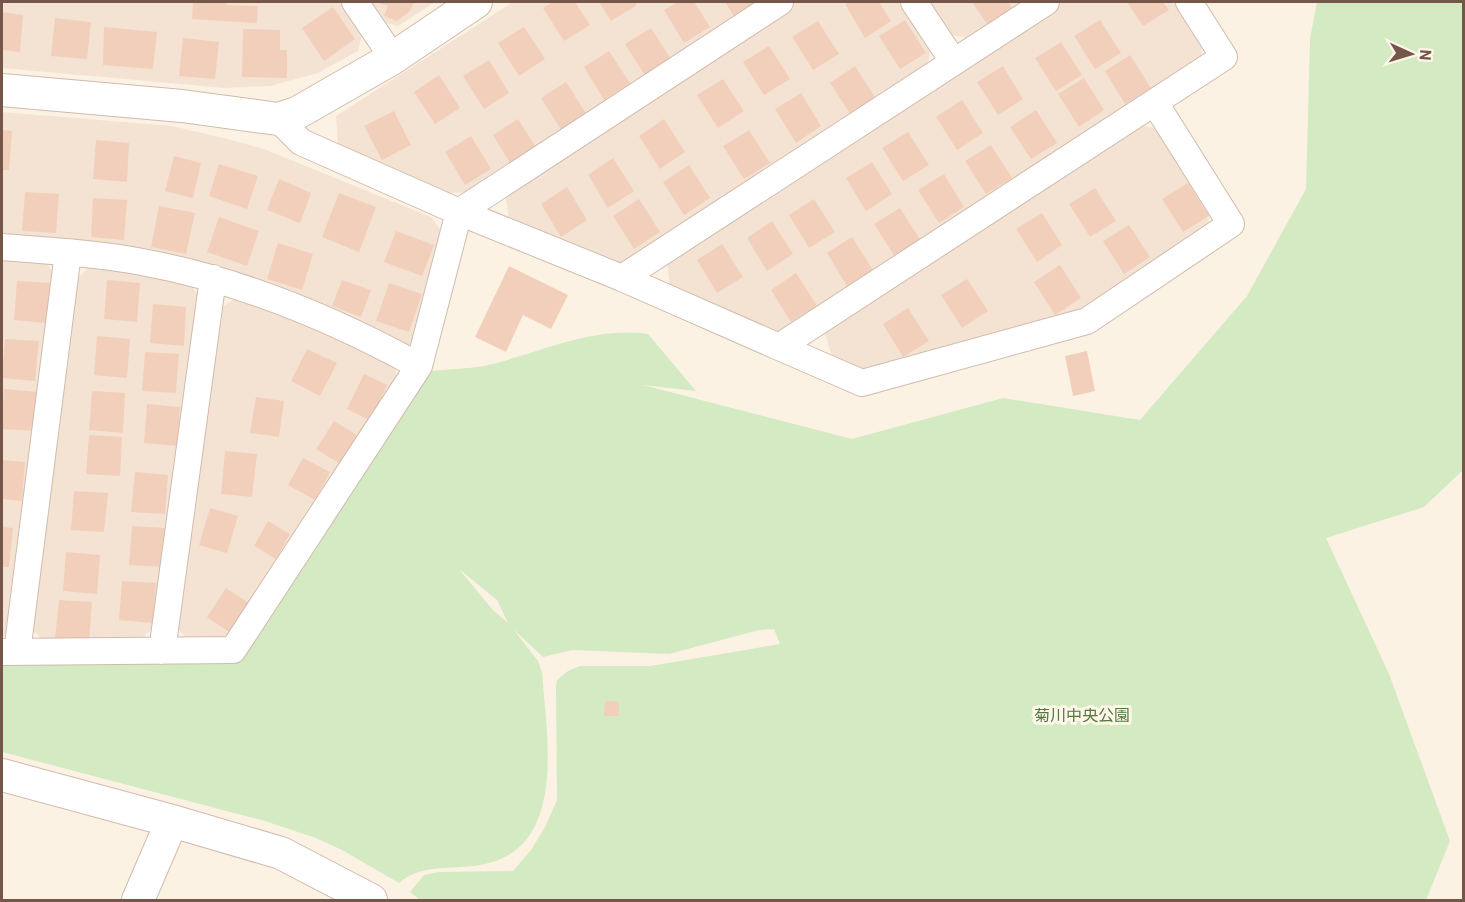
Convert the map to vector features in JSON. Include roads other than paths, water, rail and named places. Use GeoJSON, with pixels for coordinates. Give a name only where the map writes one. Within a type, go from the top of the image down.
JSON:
{"type":"FeatureCollection","features":[{"type":"Feature","properties":{"kind":"street"},"geometry":{"type":"LineString","coordinates":[[355,2],[393,58]]}},
{"type":"Feature","properties":{"kind":"street"},"geometry":{"type":"LineString","coordinates":[[68,253],[9,652],[233,650],[419,366],[459,212],[780,2]]}},
{"type":"Feature","properties":{"kind":"street"},"geometry":{"type":"LineString","coordinates":[[914,2],[953,61]]}},
{"type":"Feature","properties":{"kind":"street"},"geometry":{"type":"LineString","coordinates":[[622,278],[1046,2]]}},
{"type":"Feature","properties":{"kind":"street"},"geometry":{"type":"LineString","coordinates":[[779,347],[1224,57],[1189,2]]}},
{"type":"Feature","properties":{"kind":"street"},"geometry":{"type":"LineString","coordinates":[[2,90],[182,106],[278,118],[297,113],[393,58],[471,3]]}},
{"type":"Feature","properties":{"kind":"street"},"geometry":{"type":"LineString","coordinates":[[278,118],[301,142],[459,212],[622,278],[862,383],[1087,321],[1232,224],[1155,103]]}},
{"type":"Feature","properties":{"kind":"street"},"geometry":{"type":"LineString","coordinates":[[2,247],[142,261],[242,286],[318,316],[419,366]]}},
{"type":"Feature","properties":{"kind":"street"},"geometry":{"type":"LineString","coordinates":[[162,651],[213,278]]}},
{"type":"Feature","properties":{"kind":"street"},"geometry":{"type":"LineString","coordinates":[[2,775],[281,853],[357,898]]}},
{"type":"Feature","properties":{"kind":"street"},"geometry":{"type":"LineString","coordinates":[[138,900],[172,821]]}},
{"type":"Feature","properties":{"kind":"park label","name":"菊川中央公園"},"geometry":{"type":"Point","coordinates":[1082,714]}}]}
